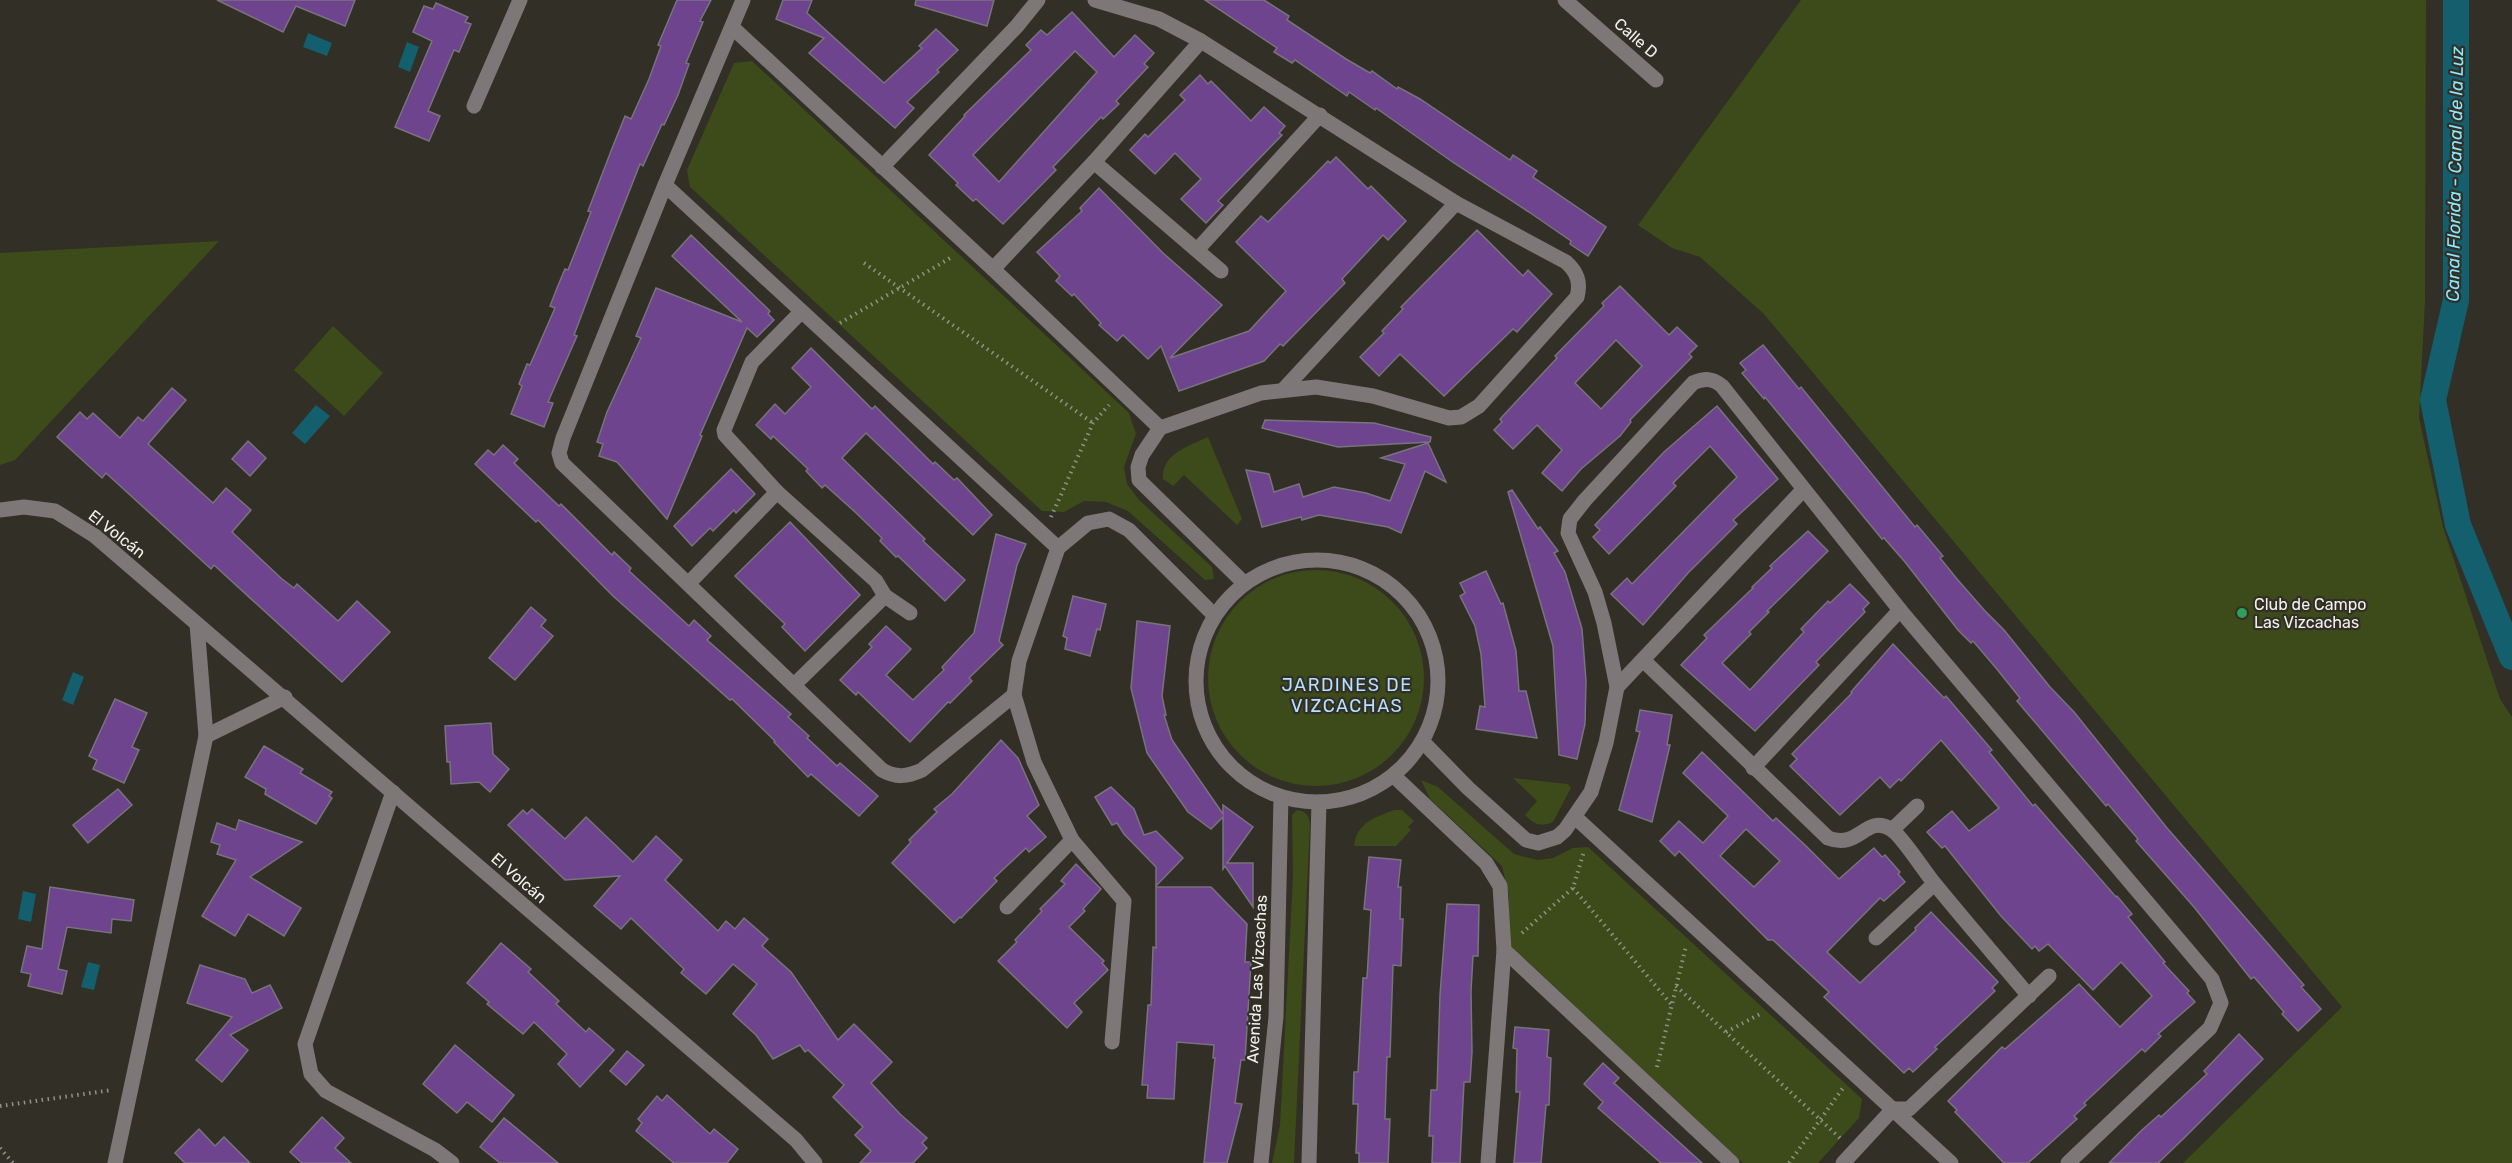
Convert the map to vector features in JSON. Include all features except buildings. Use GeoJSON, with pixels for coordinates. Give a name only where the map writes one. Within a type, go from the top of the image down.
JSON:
{"type":"FeatureCollection","features":[{"type":"Feature","properties":{"kind":"street"},"geometry":{"type":"LineString","coordinates":[[474,106],[520,0]]}},
{"type":"Feature","properties":{"kind":"street"},"geometry":{"type":"LineString","coordinates":[[743,0],[665,185],[563,438],[559,453],[562,463],[689,582],[882,770],[891,775],[911,776],[922,770],[1014,695]]}},
{"type":"Feature","properties":{"kind":"street"},"geometry":{"type":"LineString","coordinates":[[882,167],[1017,26],[1038,0]]}},
{"type":"Feature","properties":{"kind":"street"},"geometry":{"type":"LineString","coordinates":[[1095,0],[1159,19],[1201,41],[1456,203],[1566,262],[1574,270],[1578,280],[1577,297],[1479,406],[1461,417],[1449,418],[1373,396],[1316,387],[1261,393],[1160,428],[1142,455],[1138,467],[1139,480],[1244,583]]}},
{"type":"Feature","properties":{"kind":"street","name":"Calle D"},"geometry":{"type":"LineString","coordinates":[[1564,0],[1656,80]]}},
{"type":"Feature","properties":{"kind":"street"},"geometry":{"type":"LineString","coordinates":[[732,27],[993,269],[1160,428]]}},
{"type":"Feature","properties":{"kind":"street"},"geometry":{"type":"LineString","coordinates":[[993,269],[1094,162],[1201,41]]}},
{"type":"Feature","properties":{"kind":"street"},"geometry":{"type":"LineString","coordinates":[[1197,250],[1320,115]]}},
{"type":"Feature","properties":{"kind":"street"},"geometry":{"type":"LineString","coordinates":[[1094,162],[1221,271]]}},
{"type":"Feature","properties":{"kind":"street"},"geometry":{"type":"LineString","coordinates":[[665,185],[1058,548]]}},
{"type":"Feature","properties":{"kind":"street"},"geometry":{"type":"LineString","coordinates":[[1283,390],[1456,203]]}},
{"type":"Feature","properties":{"kind":"street"},"geometry":{"type":"LineString","coordinates":[[801,312],[752,362],[724,430],[726,437],[777,492],[876,581],[885,596],[910,613]]}},
{"type":"Feature","properties":{"kind":"street"},"geometry":{"type":"LineString","coordinates":[[1424,743],[1468,788],[1526,840],[1538,843],[1557,837],[1575,817],[1591,792],[1606,742],[1617,687],[1604,623],[1594,592],[1571,542],[1569,525],[1574,512],[1678,400],[1694,384],[1704,379],[1714,380],[1722,386],[1900,610],[2212,979],[2221,1003],[2210,1028],[2068,1163]]}},
{"type":"Feature","properties":{"kind":"street"},"geometry":{"type":"LineString","coordinates":[[1617,687],[1803,490]]}},
{"type":"Feature","properties":{"kind":"street"},"geometry":{"type":"LineString","coordinates":[[689,582],[777,492]]}},
{"type":"Feature","properties":{"kind":"street","name":"El Volcán"},"geometry":{"type":"LineString","coordinates":[[0,510],[24,507],[55,510],[95,536],[285,697],[796,1140],[814,1163]]}},
{"type":"Feature","properties":{"kind":"street"},"geometry":{"type":"LineString","coordinates":[[1112,1042],[1124,901],[1072,840],[1034,762],[1014,695],[1020,662],[1058,548],[1088,524],[1109,519],[1129,530],[1215,615]]}},
{"type":"Feature","properties":{"kind":"street"},"geometry":{"type":"LineString","coordinates":[[1325,559],[1366,569],[1402,593],[1427,628],[1438,670],[1435,712],[1424,743],[1394,776],[1355,796],[1319,802],[1281,797],[1248,780],[1221,754],[1203,722],[1196,686],[1200,649],[1215,615],[1244,583],[1282,564],[1325,559]]}},
{"type":"Feature","properties":{"kind":"street"},"geometry":{"type":"LineString","coordinates":[[794,685],[885,596]]}},
{"type":"Feature","properties":{"kind":"street"},"geometry":{"type":"LineString","coordinates":[[1753,768],[1900,610]]}},
{"type":"Feature","properties":{"kind":"street"},"geometry":{"type":"LineString","coordinates":[[115,1163],[206,736],[197,624]]}},
{"type":"Feature","properties":{"kind":"street"},"geometry":{"type":"LineString","coordinates":[[1643,660],[1828,838],[1846,842],[1870,826],[1881,826],[1892,830],[1934,884],[2029,996]]}},
{"type":"Feature","properties":{"kind":"street"},"geometry":{"type":"LineString","coordinates":[[206,736],[285,697]]}},
{"type":"Feature","properties":{"kind":"street"},"geometry":{"type":"LineString","coordinates":[[1394,776],[1486,863],[1500,886],[1504,950],[1488,1163]]}},
{"type":"Feature","properties":{"kind":"street"},"geometry":{"type":"LineString","coordinates":[[393,792],[305,1044],[311,1074],[326,1091],[435,1150],[452,1163]]}},
{"type":"Feature","properties":{"kind":"street","name":"Avenida Las Vizcachas"},"geometry":{"type":"LineString","coordinates":[[1261,1163],[1276,1017],[1281,797]]}},
{"type":"Feature","properties":{"kind":"street"},"geometry":{"type":"LineString","coordinates":[[1309,1163],[1319,802]]}},
{"type":"Feature","properties":{"kind":"street"},"geometry":{"type":"LineString","coordinates":[[1892,830],[1917,806]]}},
{"type":"Feature","properties":{"kind":"street"},"geometry":{"type":"LineString","coordinates":[[1575,817],[1951,1163]]}},
{"type":"Feature","properties":{"kind":"street"},"geometry":{"type":"LineString","coordinates":[[1007,907],[1072,840]]}},
{"type":"Feature","properties":{"kind":"street"},"geometry":{"type":"LineString","coordinates":[[1876,938],[1934,884]]}},
{"type":"Feature","properties":{"kind":"street"},"geometry":{"type":"LineString","coordinates":[[1504,950],[1732,1163]]}},
{"type":"Feature","properties":{"kind":"street"},"geometry":{"type":"LineString","coordinates":[[1849,1157],[1893,1109],[1909,1109],[2049,976]]}},
{"type":"Feature","properties":{"kind":"path"},"geometry":{"type":"LineString","coordinates":[[824,332],[969,247]]}},
{"type":"Feature","properties":{"kind":"path"},"geometry":{"type":"LineString","coordinates":[[864,263],[1093,423]]}},
{"type":"Feature","properties":{"kind":"path"},"geometry":{"type":"LineString","coordinates":[[1043,534],[1093,423],[1121,392]]}},
{"type":"Feature","properties":{"kind":"path"},"geometry":{"type":"LineString","coordinates":[[1504,950],[1573,888],[1590,831]]}},
{"type":"Feature","properties":{"kind":"path"},"geometry":{"type":"LineString","coordinates":[[1573,888],[1672,1004]]}},
{"type":"Feature","properties":{"kind":"path"},"geometry":{"type":"LineString","coordinates":[[1652,1088],[1691,924]]}},
{"type":"Feature","properties":{"kind":"path"},"geometry":{"type":"LineString","coordinates":[[1676,986],[1820,1119],[1849,1157]]}},
{"type":"Feature","properties":{"kind":"path"},"geometry":{"type":"LineString","coordinates":[[1725,1032],[1779,1005]]}},
{"type":"Feature","properties":{"kind":"path"},"geometry":{"type":"LineString","coordinates":[[1790,1163],[1854,1073]]}},
{"type":"Feature","properties":{"kind":"path"},"geometry":{"type":"LineString","coordinates":[[0,1106],[131,1087]]}},
{"type":"Feature","properties":{"kind":"path"},"geometry":{"type":"LineString","coordinates":[[0,1148],[13,1163]]}},
{"type":"Feature","properties":{"kind":"green space","name":"Club de Campo Las Vizcachas"},"geometry":{"type":"Polygon","coordinates":[[[1801,0],[2426,0],[2425,301],[2419,418],[2443,527],[2500,699],[2512,717],[2512,1163],[2183,1163],[2342,1007],[1764,314],[1700,257],[1672,248],[1638,225],[1801,0]]]}},
{"type":"Feature","properties":{"kind":"green space"},"geometry":{"type":"Polygon","coordinates":[[[752,61],[1129,413],[1136,434],[1124,467],[1127,484],[1139,500],[1212,567],[1214,579],[1205,580],[1128,511],[1106,502],[1084,501],[1064,512],[1042,511],[690,187],[687,170],[734,63],[752,61]]]}},
{"type":"Feature","properties":{"kind":"green space"},"geometry":{"type":"Polygon","coordinates":[[[219,241],[15,460],[0,465],[0,253],[219,241]]]}},
{"type":"Feature","properties":{"kind":"green space"},"geometry":{"type":"Polygon","coordinates":[[[333,326],[383,373],[344,416],[294,370],[333,326]]]}},
{"type":"Feature","properties":{"kind":"green space"},"geometry":{"type":"Polygon","coordinates":[[[1208,437],[1242,519],[1237,525],[1184,475],[1173,486],[1163,479],[1164,470],[1171,457],[1208,437]]]}},
{"type":"Feature","properties":{"kind":"green space"},"geometry":{"type":"Polygon","coordinates":[[[1305,570],[1327,570],[1347,574],[1367,582],[1393,601],[1416,636],[1424,667],[1424,689],[1416,720],[1393,755],[1367,774],[1347,782],[1327,786],[1305,786],[1285,782],[1265,774],[1247,762],[1232,747],[1220,729],[1212,709],[1208,689],[1208,667],[1212,647],[1220,627],[1232,609],[1247,594],[1265,582],[1285,574],[1305,570]]]}},
{"type":"Feature","properties":{"kind":"green space"},"geometry":{"type":"Polygon","coordinates":[[[1513,778],[1568,784],[1571,788],[1553,822],[1538,824],[1525,815],[1537,801],[1513,778]]]}},
{"type":"Feature","properties":{"kind":"green space"},"geometry":{"type":"Polygon","coordinates":[[[1421,780],[1438,787],[1514,854],[1537,860],[1553,858],[1573,848],[1588,847],[1862,1099],[1859,1118],[1818,1163],[1743,1163],[1511,946],[1508,919],[1509,896],[1502,866],[1430,799],[1421,780]]]}},
{"type":"Feature","properties":{"kind":"green space"},"geometry":{"type":"Polygon","coordinates":[[[1297,810],[1306,814],[1310,824],[1294,1163],[1272,1163],[1280,1125],[1293,877],[1292,815],[1297,810]]]}},
{"type":"Feature","properties":{"kind":"green space"},"geometry":{"type":"Polygon","coordinates":[[[1394,810],[1402,810],[1414,821],[1408,827],[1411,830],[1396,846],[1354,846],[1363,826],[1394,810]]]}},
{"type":"Feature","properties":{"kind":"water"},"geometry":{"type":"Polygon","coordinates":[[[308,33],[332,43],[327,56],[303,47],[308,33]]]}},
{"type":"Feature","properties":{"kind":"water"},"geometry":{"type":"Polygon","coordinates":[[[407,42],[419,47],[410,72],[398,67],[407,42]]]}},
{"type":"Feature","properties":{"kind":"water"},"geometry":{"type":"Polygon","coordinates":[[[316,405],[330,416],[305,444],[292,433],[316,405]]]}},
{"type":"Feature","properties":{"kind":"water"},"geometry":{"type":"Polygon","coordinates":[[[73,672],[84,677],[73,705],[62,700],[73,672]]]}},
{"type":"Feature","properties":{"kind":"water"},"geometry":{"type":"Polygon","coordinates":[[[23,891],[36,894],[31,922],[18,919],[23,891]]]}},
{"type":"Feature","properties":{"kind":"water"},"geometry":{"type":"Polygon","coordinates":[[[88,962],[100,965],[94,990],[81,987],[88,962]]]}},
{"type":"Feature","properties":{"kind":"waterway","name":"Canal Florida - Canal de la Luz"},"geometry":{"type":"LineString","coordinates":[[2456,0],[2456,300],[2433,400],[2458,525],[2512,657]]}},
{"type":"Feature","properties":{"kind":"place","name":"Club de Campo Las Vizcachas"},"geometry":{"type":"Point","coordinates":[2242,613]}},
{"type":"Feature","properties":{"kind":"district","name":"JARDINES DE VIZCACHAS"},"geometry":{"type":"Point","coordinates":[1347,695]}}]}
